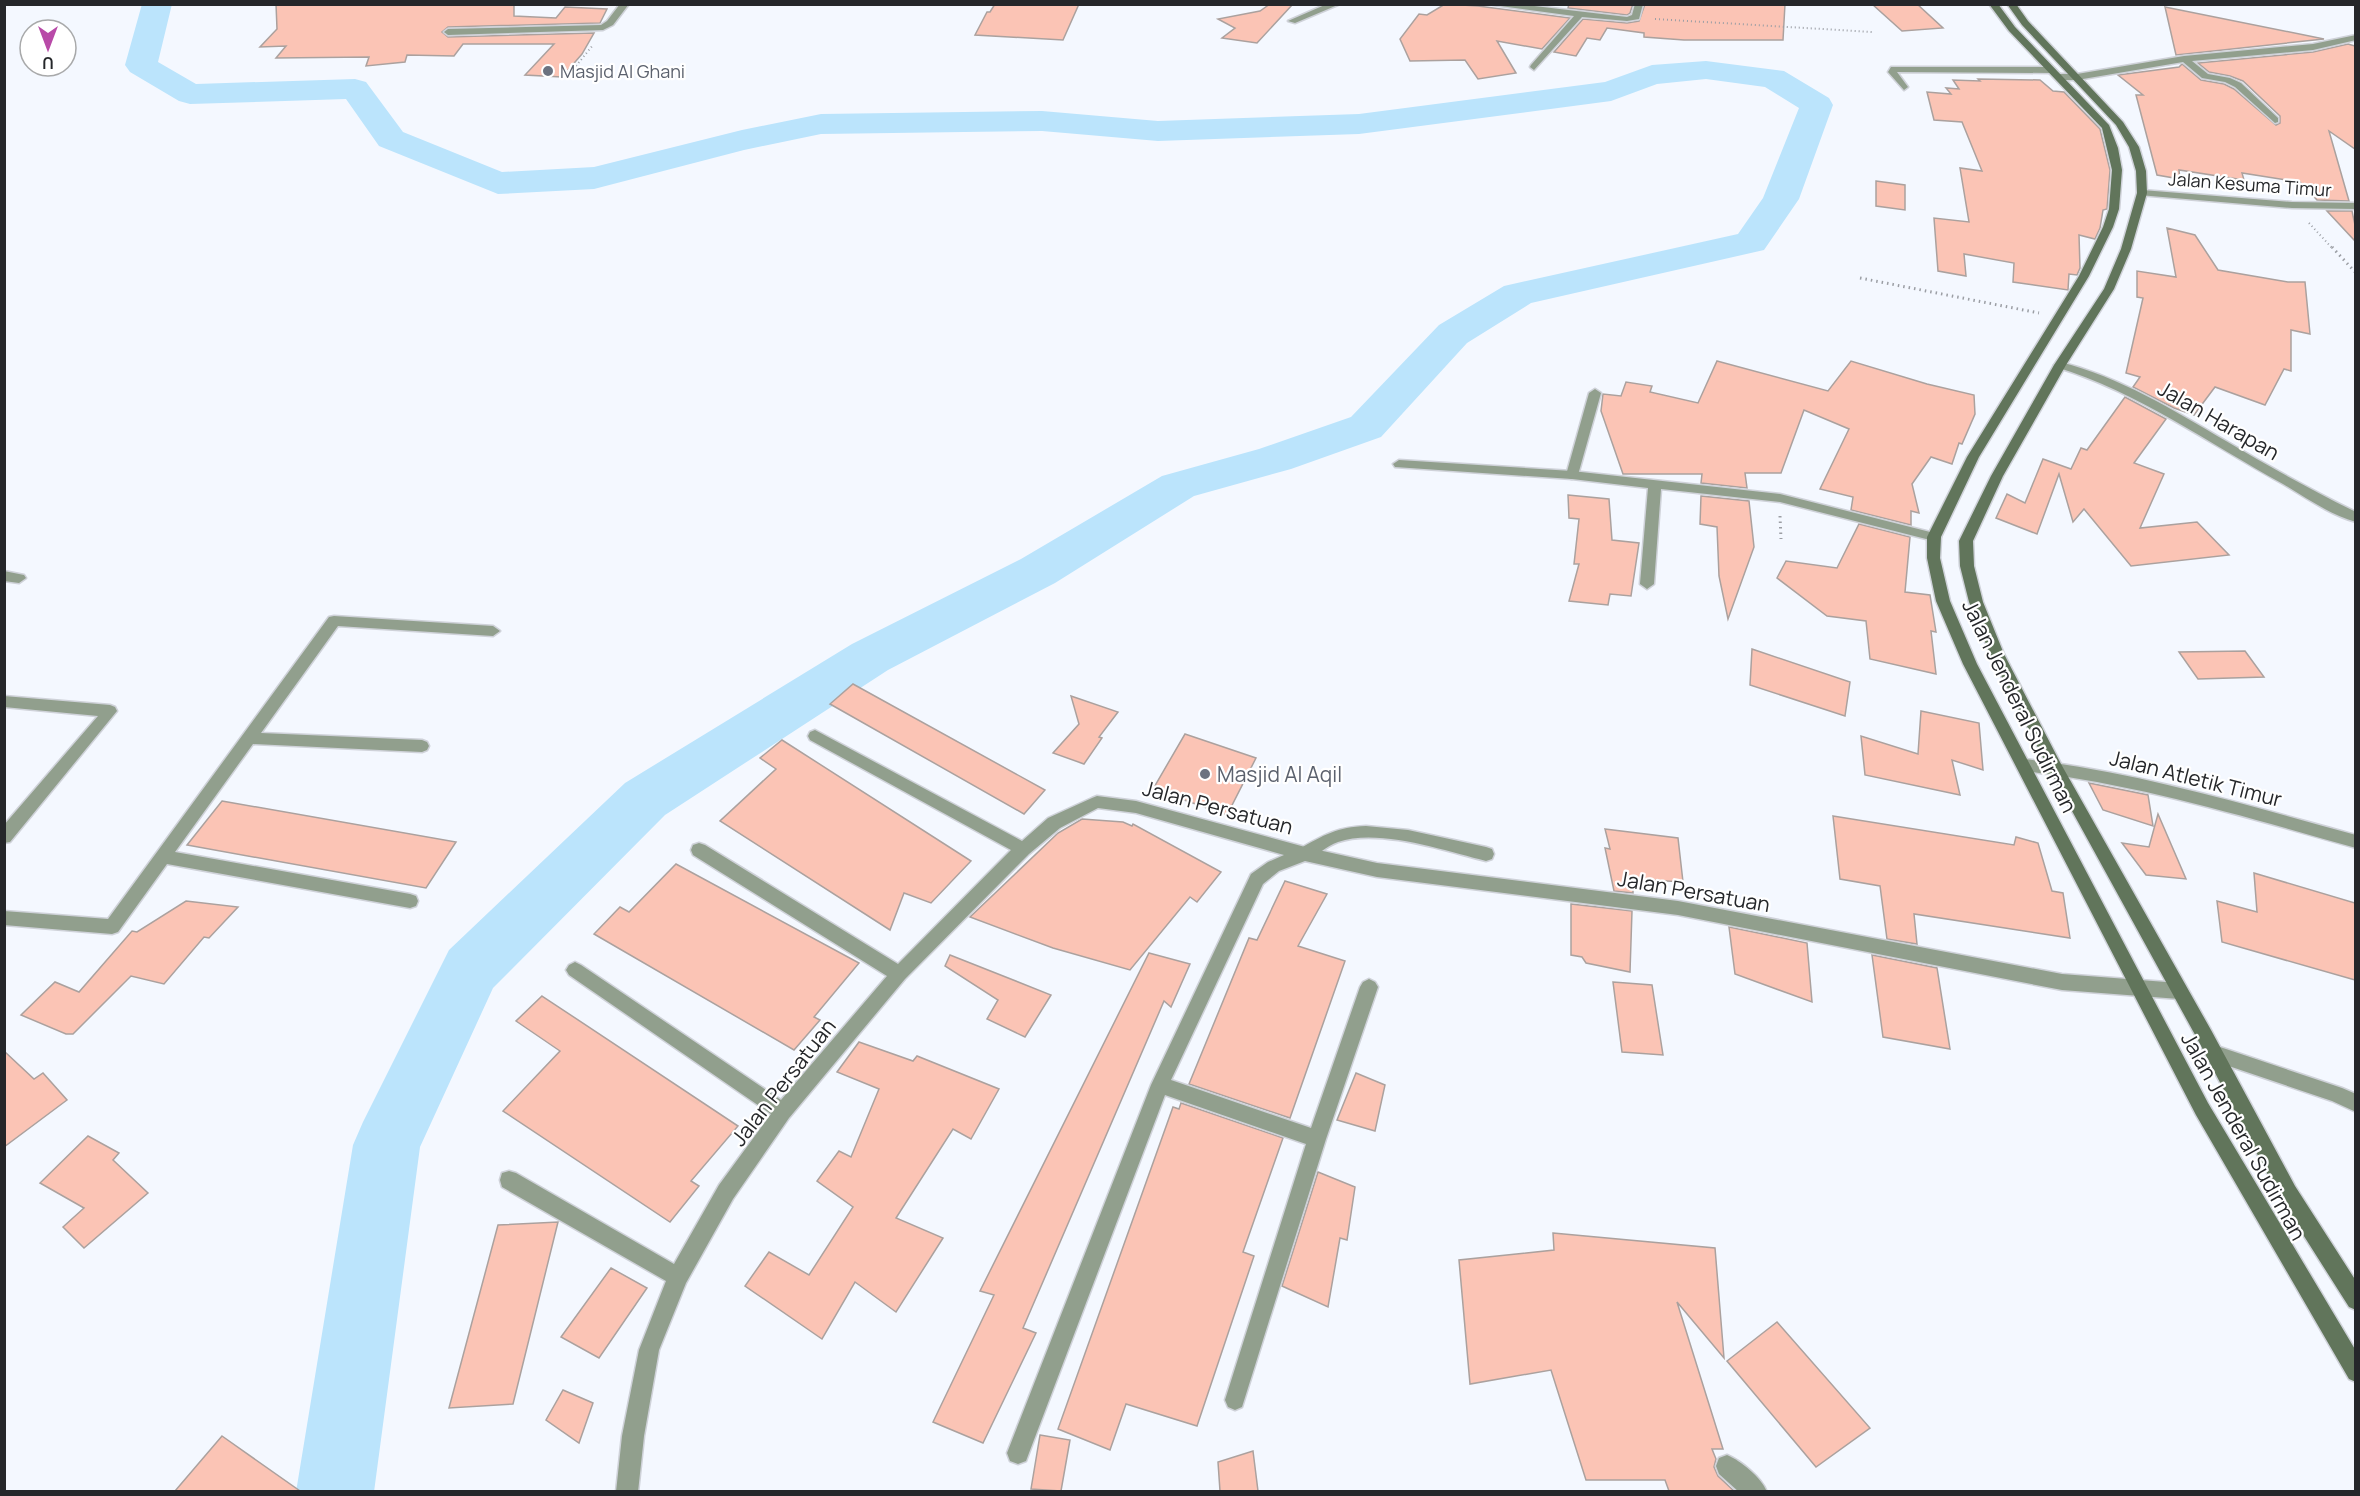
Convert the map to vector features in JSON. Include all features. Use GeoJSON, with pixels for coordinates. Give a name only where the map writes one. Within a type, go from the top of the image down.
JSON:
{"type":"FeatureCollection","features":[{"type":"Feature","properties":{"kind":"main road","name":"Jalan Jenderal Sudirman"},"geometry":{"type":"LineString","coordinates":[[1993,4],[2012,29],[2106,128],[2114,148],[2117,170],[2114,209],[2086,300],[2060,365],[1997,476],[1966,541],[1967,566],[1976,602],[1997,654],[2055,767],[2214,1053],[2288,1193],[2355,1300]]}},
{"type":"Feature","properties":{"kind":"main road","name":"Jalan Jenderal Sudirman"},"geometry":{"type":"LineString","coordinates":[[2011,4],[2025,23],[2120,124],[2134,147],[2141,171],[2142,193],[2126,249],[2109,289],[2086,300],[2060,317],[1973,457],[1934,537],[1935,566],[1942,596],[1964,651],[2202,1109],[2355,1372]]}},
{"type":"Feature","properties":{"kind":"street"},"geometry":{"type":"LineString","coordinates":[[448,32],[603,27],[610,23],[625,4]]}},
{"type":"Feature","properties":{"kind":"street"},"geometry":{"type":"LineString","coordinates":[[1292,21],[1336,4]]}},
{"type":"Feature","properties":{"kind":"street"},"geometry":{"type":"LineString","coordinates":[[1490,4],[1627,20],[1636,17],[1639,4]]}},
{"type":"Feature","properties":{"kind":"street"},"geometry":{"type":"LineString","coordinates":[[1534,67],[1578,16]]}},
{"type":"Feature","properties":{"kind":"street"},"geometry":{"type":"LineString","coordinates":[[1904,87],[1892,72],[1894,69],[2056,74],[2077,77],[2184,59],[2313,47],[2355,38]]}},
{"type":"Feature","properties":{"kind":"street"},"geometry":{"type":"LineString","coordinates":[[2184,59],[2205,76],[2227,80],[2238,85],[2276,120]]}},
{"type":"Feature","properties":{"kind":"street","name":"Jalan Kesuma Timur"},"geometry":{"type":"LineString","coordinates":[[2142,193],[2292,205],[2355,206]]}},
{"type":"Feature","properties":{"kind":"street","name":"Jalan Harapan"},"geometry":{"type":"LineString","coordinates":[[2060,365],[2085,371],[2162,408],[2316,498],[2355,518]]}},
{"type":"Feature","properties":{"kind":"street"},"geometry":{"type":"LineString","coordinates":[[1572,475],[1595,393]]}},
{"type":"Feature","properties":{"kind":"street"},"geometry":{"type":"LineString","coordinates":[[1399,464],[1572,475],[1780,498],[1934,537]]}},
{"type":"Feature","properties":{"kind":"street"},"geometry":{"type":"LineString","coordinates":[[1647,584],[1655,483]]}},
{"type":"Feature","properties":{"kind":"street"},"geometry":{"type":"LineString","coordinates":[[4,576],[19,578]]}},
{"type":"Feature","properties":{"kind":"street"},"geometry":{"type":"LineString","coordinates":[[4,918],[112,927],[334,621],[493,632]]}},
{"type":"Feature","properties":{"kind":"street"},"geometry":{"type":"LineString","coordinates":[[4,701],[110,711],[4,837]]}},
{"type":"Feature","properties":{"kind":"street"},"geometry":{"type":"LineString","coordinates":[[815,736],[1023,849]]}},
{"type":"Feature","properties":{"kind":"street"},"geometry":{"type":"LineString","coordinates":[[249,738],[422,746]]}},
{"type":"Feature","properties":{"kind":"street","name":"Jalan Atletik Timur"},"geometry":{"type":"LineString","coordinates":[[2024,765],[2055,767],[2148,786],[2355,842]]}},
{"type":"Feature","properties":{"kind":"street","name":"Jalan Persatuan"},"geometry":{"type":"LineString","coordinates":[[627,1491],[633,1436],[650,1350],[678,1277],[726,1192],[783,1112],[899,974],[1023,849],[1054,823],[1097,801],[1136,807],[1305,854],[1377,870],[1501,884],[1678,909],[2062,982],[2179,991]]}},
{"type":"Feature","properties":{"kind":"street"},"geometry":{"type":"LineString","coordinates":[[1018,1453],[1160,1085],[1257,879],[1268,869],[1281,862],[1305,854],[1334,837],[1354,832],[1377,832],[1486,854]]}},
{"type":"Feature","properties":{"kind":"street"},"geometry":{"type":"LineString","coordinates":[[699,850],[899,974]]}},
{"type":"Feature","properties":{"kind":"street"},"geometry":{"type":"LineString","coordinates":[[164,857],[410,902]]}},
{"type":"Feature","properties":{"kind":"street"},"geometry":{"type":"LineString","coordinates":[[575,970],[783,1112]]}},
{"type":"Feature","properties":{"kind":"street"},"geometry":{"type":"LineString","coordinates":[[1235,1400],[1317,1139],[1369,987]]}},
{"type":"Feature","properties":{"kind":"street"},"geometry":{"type":"LineString","coordinates":[[2214,1053],[2336,1094],[2355,1104]]}},
{"type":"Feature","properties":{"kind":"street"},"geometry":{"type":"LineString","coordinates":[[1160,1085],[1317,1139]]}},
{"type":"Feature","properties":{"kind":"street"},"geometry":{"type":"LineString","coordinates":[[509,1180],[678,1277]]}},
{"type":"Feature","properties":{"kind":"street"},"geometry":{"type":"LineString","coordinates":[[1727,1466],[1756,1491]]}},
{"type":"Feature","properties":{"kind":"path"},"geometry":{"type":"LineString","coordinates":[[1636,17],[1872,32]]}},
{"type":"Feature","properties":{"kind":"path"},"geometry":{"type":"LineString","coordinates":[[2292,205],[2355,273]]}},
{"type":"Feature","properties":{"kind":"path"},"geometry":{"type":"LineString","coordinates":[[1860,278],[2060,317]]}},
{"type":"Feature","properties":{"kind":"building"},"geometry":{"type":"Polygon","coordinates":[[[276,4],[514,4],[514,16],[556,18],[565,7],[607,9],[600,23],[448,27],[442,32],[448,37],[594,33],[582,54],[562,77],[525,75],[554,44],[463,44],[454,56],[407,55],[405,62],[366,66],[369,57],[276,58],[286,46],[260,47],[277,29],[276,4]]]}},
{"type":"Feature","properties":{"kind":"building"},"geometry":{"type":"Polygon","coordinates":[[[995,4],[1079,4],[1063,40],[975,35],[987,12],[990,12],[995,4]]]}},
{"type":"Feature","properties":{"kind":"building"},"geometry":{"type":"Polygon","coordinates":[[[1270,4],[1293,4],[1257,43],[1222,38],[1235,28],[1218,19],[1260,11],[1270,4]]]}},
{"type":"Feature","properties":{"kind":"building"},"geometry":{"type":"Polygon","coordinates":[[[1445,4],[1570,18],[1542,49],[1497,41],[1516,73],[1478,79],[1465,60],[1410,61],[1400,39],[1419,14],[1427,15],[1445,4]]]}},
{"type":"Feature","properties":{"kind":"building"},"geometry":{"type":"Polygon","coordinates":[[[1569,4],[1633,4],[1627,15],[1568,8],[1569,4]]]}},
{"type":"Feature","properties":{"kind":"building"},"geometry":{"type":"Polygon","coordinates":[[[1645,4],[1785,4],[1783,40],[1684,40],[1644,37],[1644,33],[1607,28],[1600,40],[1587,38],[1576,56],[1554,52],[1583,19],[1627,23],[1639,21],[1645,4]]]}},
{"type":"Feature","properties":{"kind":"building"},"geometry":{"type":"Polygon","coordinates":[[[1872,4],[1917,4],[1943,28],[1902,31],[1872,4]]]}},
{"type":"Feature","properties":{"kind":"building"},"geometry":{"type":"Polygon","coordinates":[[[2165,7],[2324,39],[2176,55],[2165,7]]]}},
{"type":"Feature","properties":{"kind":"building"},"geometry":{"type":"Polygon","coordinates":[[[2348,44],[2355,46],[2355,149],[2329,131],[2349,201],[2317,200],[2300,182],[2242,173],[2244,180],[2179,170],[2180,179],[2157,175],[2136,95],[2143,95],[2118,75],[2179,67],[2182,64],[2201,80],[2224,84],[2234,89],[2276,125],[2280,123],[2280,116],[2243,81],[2209,72],[2198,63],[2313,52],[2348,44]]]}},
{"type":"Feature","properties":{"kind":"building"},"geometry":{"type":"Polygon","coordinates":[[[1978,79],[2040,80],[2053,91],[2064,92],[2100,129],[2110,170],[2107,209],[2103,210],[2100,228],[2095,239],[2079,235],[2080,268],[2077,275],[2069,274],[2068,290],[2013,282],[2014,263],[1964,254],[1966,276],[1938,271],[1934,218],[1969,222],[1960,168],[1982,171],[1962,122],[1934,120],[1927,92],[1951,94],[1946,88],[1959,89],[1953,80],[1980,81],[1978,79]]]}},
{"type":"Feature","properties":{"kind":"building"},"geometry":{"type":"Polygon","coordinates":[[[1876,181],[1905,185],[1905,210],[1876,206],[1876,181]]]}},
{"type":"Feature","properties":{"kind":"building"},"geometry":{"type":"Polygon","coordinates":[[[2327,211],[2352,211],[2355,241],[2327,211]]]}},
{"type":"Feature","properties":{"kind":"building"},"geometry":{"type":"Polygon","coordinates":[[[2167,228],[2195,235],[2218,270],[2288,282],[2305,282],[2310,334],[2291,330],[2291,371],[2284,369],[2265,405],[2215,387],[2194,415],[2174,408],[2133,387],[2140,377],[2126,373],[2143,298],[2137,297],[2137,271],[2176,277],[2167,228]]]}},
{"type":"Feature","properties":{"kind":"building"},"geometry":{"type":"Polygon","coordinates":[[[1717,361],[1828,391],[1851,361],[1927,384],[1974,395],[1975,414],[1962,444],[1959,443],[1952,464],[1931,457],[1912,484],[1919,513],[1911,511],[1911,525],[1851,510],[1853,497],[1820,489],[1849,429],[1804,410],[1781,473],[1745,473],[1747,488],[1701,483],[1702,474],[1623,474],[1601,411],[1603,394],[1621,396],[1626,382],[1652,386],[1650,392],[1698,403],[1717,361]]]}},
{"type":"Feature","properties":{"kind":"building"},"geometry":{"type":"Polygon","coordinates":[[[2125,397],[2166,419],[2134,463],[2164,474],[2140,528],[2197,522],[2229,555],[2131,566],[2084,509],[2073,522],[2059,474],[2037,534],[1996,518],[2007,494],[2025,503],[2043,459],[2071,469],[2081,448],[2087,450],[2125,397]]]}},
{"type":"Feature","properties":{"kind":"building"},"geometry":{"type":"Polygon","coordinates":[[[1568,495],[1609,499],[1612,540],[1639,543],[1631,596],[1610,594],[1608,605],[1569,601],[1579,564],[1574,564],[1579,519],[1569,518],[1568,495]]]}},
{"type":"Feature","properties":{"kind":"building"},"geometry":{"type":"Polygon","coordinates":[[[1701,496],[1749,501],[1754,547],[1728,619],[1719,576],[1717,527],[1700,524],[1701,496]]]}},
{"type":"Feature","properties":{"kind":"building"},"geometry":{"type":"Polygon","coordinates":[[[1859,524],[1910,537],[1905,592],[1930,595],[1936,632],[1931,631],[1936,674],[1870,659],[1866,621],[1827,616],[1777,578],[1786,561],[1837,568],[1859,524]]]}},
{"type":"Feature","properties":{"kind":"building"},"geometry":{"type":"Polygon","coordinates":[[[1752,649],[1850,682],[1845,716],[1750,685],[1752,649]]]}},
{"type":"Feature","properties":{"kind":"building"},"geometry":{"type":"Polygon","coordinates":[[[2245,651],[2264,677],[2198,679],[2179,652],[2245,651]]]}},
{"type":"Feature","properties":{"kind":"building"},"geometry":{"type":"Polygon","coordinates":[[[853,684],[1045,790],[1024,814],[830,704],[853,684]]]}},
{"type":"Feature","properties":{"kind":"building"},"geometry":{"type":"Polygon","coordinates":[[[1071,696],[1118,712],[1099,737],[1102,738],[1084,764],[1053,753],[1079,724],[1071,696]]]}},
{"type":"Feature","properties":{"kind":"building"},"geometry":{"type":"Polygon","coordinates":[[[1921,711],[1979,723],[1983,770],[1952,760],[1960,795],[1865,775],[1861,736],[1918,754],[1921,711]]]}},
{"type":"Feature","properties":{"kind":"building","name":"Masjid Al Aqil"},"geometry":{"type":"Polygon","coordinates":[[[1185,734],[1256,758],[1227,815],[1153,789],[1185,734]]]}},
{"type":"Feature","properties":{"kind":"building"},"geometry":{"type":"Polygon","coordinates":[[[782,740],[971,861],[931,903],[904,893],[890,930],[720,821],[776,769],[760,758],[782,740]]]}},
{"type":"Feature","properties":{"kind":"building"},"geometry":{"type":"Polygon","coordinates":[[[2089,783],[2148,795],[2153,826],[2103,810],[2089,783]]]}},
{"type":"Feature","properties":{"kind":"building"},"geometry":{"type":"Polygon","coordinates":[[[222,801],[456,842],[426,888],[187,845],[222,801]]]}},
{"type":"Feature","properties":{"kind":"building"},"geometry":{"type":"Polygon","coordinates":[[[2158,814],[2186,879],[2146,875],[2122,843],[2149,847],[2158,814]]]}},
{"type":"Feature","properties":{"kind":"building"},"geometry":{"type":"Polygon","coordinates":[[[1833,816],[2014,845],[2016,837],[2038,843],[2052,891],[2063,893],[2070,938],[1914,914],[1917,944],[1887,939],[1880,886],[1840,879],[1833,816]]]}},
{"type":"Feature","properties":{"kind":"building"},"geometry":{"type":"Polygon","coordinates":[[[1082,819],[1123,822],[1132,826],[1133,824],[1221,872],[1197,902],[1190,897],[1130,970],[1053,948],[970,917],[1058,833],[1082,819]]]}},
{"type":"Feature","properties":{"kind":"building"},"geometry":{"type":"Polygon","coordinates":[[[1605,829],[1678,838],[1683,882],[1633,879],[1633,893],[1614,891],[1605,848],[1610,849],[1605,829]]]}},
{"type":"Feature","properties":{"kind":"building"},"geometry":{"type":"Polygon","coordinates":[[[676,864],[859,963],[814,1017],[820,1020],[794,1050],[594,934],[620,907],[629,912],[676,864]]]}},
{"type":"Feature","properties":{"kind":"building"},"geometry":{"type":"Polygon","coordinates":[[[2254,873],[2355,903],[2355,980],[2222,942],[2217,901],[2257,912],[2254,873]]]}},
{"type":"Feature","properties":{"kind":"building"},"geometry":{"type":"Polygon","coordinates":[[[1285,881],[1327,894],[1298,946],[1345,961],[1290,1118],[1189,1084],[1249,938],[1257,940],[1285,881]]]}},
{"type":"Feature","properties":{"kind":"building"},"geometry":{"type":"Polygon","coordinates":[[[186,901],[238,907],[209,938],[204,937],[164,984],[131,976],[73,1034],[66,1034],[21,1015],[55,982],[79,992],[132,931],[137,932],[186,901]]]}},
{"type":"Feature","properties":{"kind":"building"},"geometry":{"type":"Polygon","coordinates":[[[1571,904],[1632,911],[1630,972],[1586,963],[1582,957],[1571,955],[1571,904]]]}},
{"type":"Feature","properties":{"kind":"building"},"geometry":{"type":"Polygon","coordinates":[[[1729,927],[1807,943],[1812,1002],[1735,974],[1729,927]]]}},
{"type":"Feature","properties":{"kind":"building"},"geometry":{"type":"Polygon","coordinates":[[[1149,953],[1190,964],[1171,1007],[1164,1001],[1023,1328],[1036,1333],[983,1443],[933,1422],[994,1295],[980,1291],[1149,953]]]}},
{"type":"Feature","properties":{"kind":"building"},"geometry":{"type":"Polygon","coordinates":[[[950,955],[1051,995],[1025,1037],[987,1019],[998,1000],[945,966],[950,955]]]}},
{"type":"Feature","properties":{"kind":"building"},"geometry":{"type":"Polygon","coordinates":[[[1872,955],[1937,968],[1950,1049],[1883,1037],[1872,955]]]}},
{"type":"Feature","properties":{"kind":"building"},"geometry":{"type":"Polygon","coordinates":[[[1613,982],[1652,985],[1663,1055],[1622,1052],[1613,982]]]}},
{"type":"Feature","properties":{"kind":"building"},"geometry":{"type":"Polygon","coordinates":[[[542,996],[738,1126],[691,1181],[699,1186],[670,1222],[503,1111],[560,1051],[516,1021],[542,996]]]}},
{"type":"Feature","properties":{"kind":"building"},"geometry":{"type":"Polygon","coordinates":[[[859,1042],[913,1061],[917,1056],[999,1089],[971,1139],[953,1129],[896,1218],[943,1238],[896,1312],[855,1282],[822,1339],[745,1286],[769,1252],[809,1275],[853,1207],[817,1181],[839,1151],[851,1157],[879,1089],[837,1072],[859,1042]]]}},
{"type":"Feature","properties":{"kind":"building"},"geometry":{"type":"Polygon","coordinates":[[[4,1051],[34,1079],[43,1073],[67,1100],[4,1147],[4,1051]]]}},
{"type":"Feature","properties":{"kind":"building"},"geometry":{"type":"Polygon","coordinates":[[[1356,1073],[1385,1085],[1375,1131],[1337,1120],[1356,1073]]]}},
{"type":"Feature","properties":{"kind":"building"},"geometry":{"type":"Polygon","coordinates":[[[1181,1103],[1283,1138],[1243,1252],[1254,1256],[1197,1426],[1126,1404],[1110,1450],[1058,1429],[1173,1107],[1179,1109],[1181,1103]]]}},
{"type":"Feature","properties":{"kind":"building"},"geometry":{"type":"Polygon","coordinates":[[[88,1136],[119,1153],[113,1160],[148,1193],[84,1248],[63,1227],[84,1208],[40,1183],[88,1136]]]}},
{"type":"Feature","properties":{"kind":"building"},"geometry":{"type":"Polygon","coordinates":[[[1318,1172],[1355,1187],[1347,1240],[1340,1238],[1328,1307],[1282,1286],[1318,1172]]]}},
{"type":"Feature","properties":{"kind":"building"},"geometry":{"type":"Polygon","coordinates":[[[558,1222],[513,1404],[449,1408],[498,1225],[558,1222]]]}},
{"type":"Feature","properties":{"kind":"building"},"geometry":{"type":"Polygon","coordinates":[[[1553,1233],[1715,1248],[1724,1358],[1677,1302],[1723,1449],[1712,1449],[1716,1459],[1714,1467],[1718,1476],[1734,1491],[1669,1491],[1665,1480],[1586,1480],[1551,1370],[1470,1384],[1459,1260],[1554,1250],[1553,1233]]]}},
{"type":"Feature","properties":{"kind":"building"},"geometry":{"type":"Polygon","coordinates":[[[611,1268],[647,1288],[599,1358],[561,1337],[611,1268]]]}},
{"type":"Feature","properties":{"kind":"building"},"geometry":{"type":"Polygon","coordinates":[[[1777,1322],[1870,1428],[1816,1467],[1727,1361],[1777,1322]]]}},
{"type":"Feature","properties":{"kind":"building"},"geometry":{"type":"Polygon","coordinates":[[[563,1390],[593,1403],[579,1443],[546,1420],[563,1390]]]}},
{"type":"Feature","properties":{"kind":"building"},"geometry":{"type":"Polygon","coordinates":[[[1040,1435],[1070,1440],[1061,1491],[1031,1489],[1040,1435]]]}},
{"type":"Feature","properties":{"kind":"building"},"geometry":{"type":"Polygon","coordinates":[[[222,1436],[300,1491],[175,1491],[222,1436]]]}},
{"type":"Feature","properties":{"kind":"building"},"geometry":{"type":"Polygon","coordinates":[[[1253,1451],[1258,1491],[1220,1491],[1218,1462],[1253,1451]]]}},
{"type":"Feature","properties":{"kind":"waterway"},"geometry":{"type":"LineString","coordinates":[[157,4],[141,65],[190,94],[355,89],[391,139],[498,183],[594,178],[742,140],[821,124],[1042,121],[1158,131],[1359,124],[1611,91],[1652,75],[1706,70],[1773,78],[1817,105],[1781,199],[1751,242],[1518,294],[1453,334],[1366,427],[1275,459],[1178,486],[1038,571],[870,657],[645,799],[471,969],[387,1145],[335,1492]]}},
{"type":"Feature","properties":{"kind":"place","name":"Masjid Al Ghani"},"geometry":{"type":"Point","coordinates":[548,71]}},
{"type":"Feature","properties":{"kind":"place","name":"Masjid Al Aqil"},"geometry":{"type":"Point","coordinates":[1205,774]}}]}
